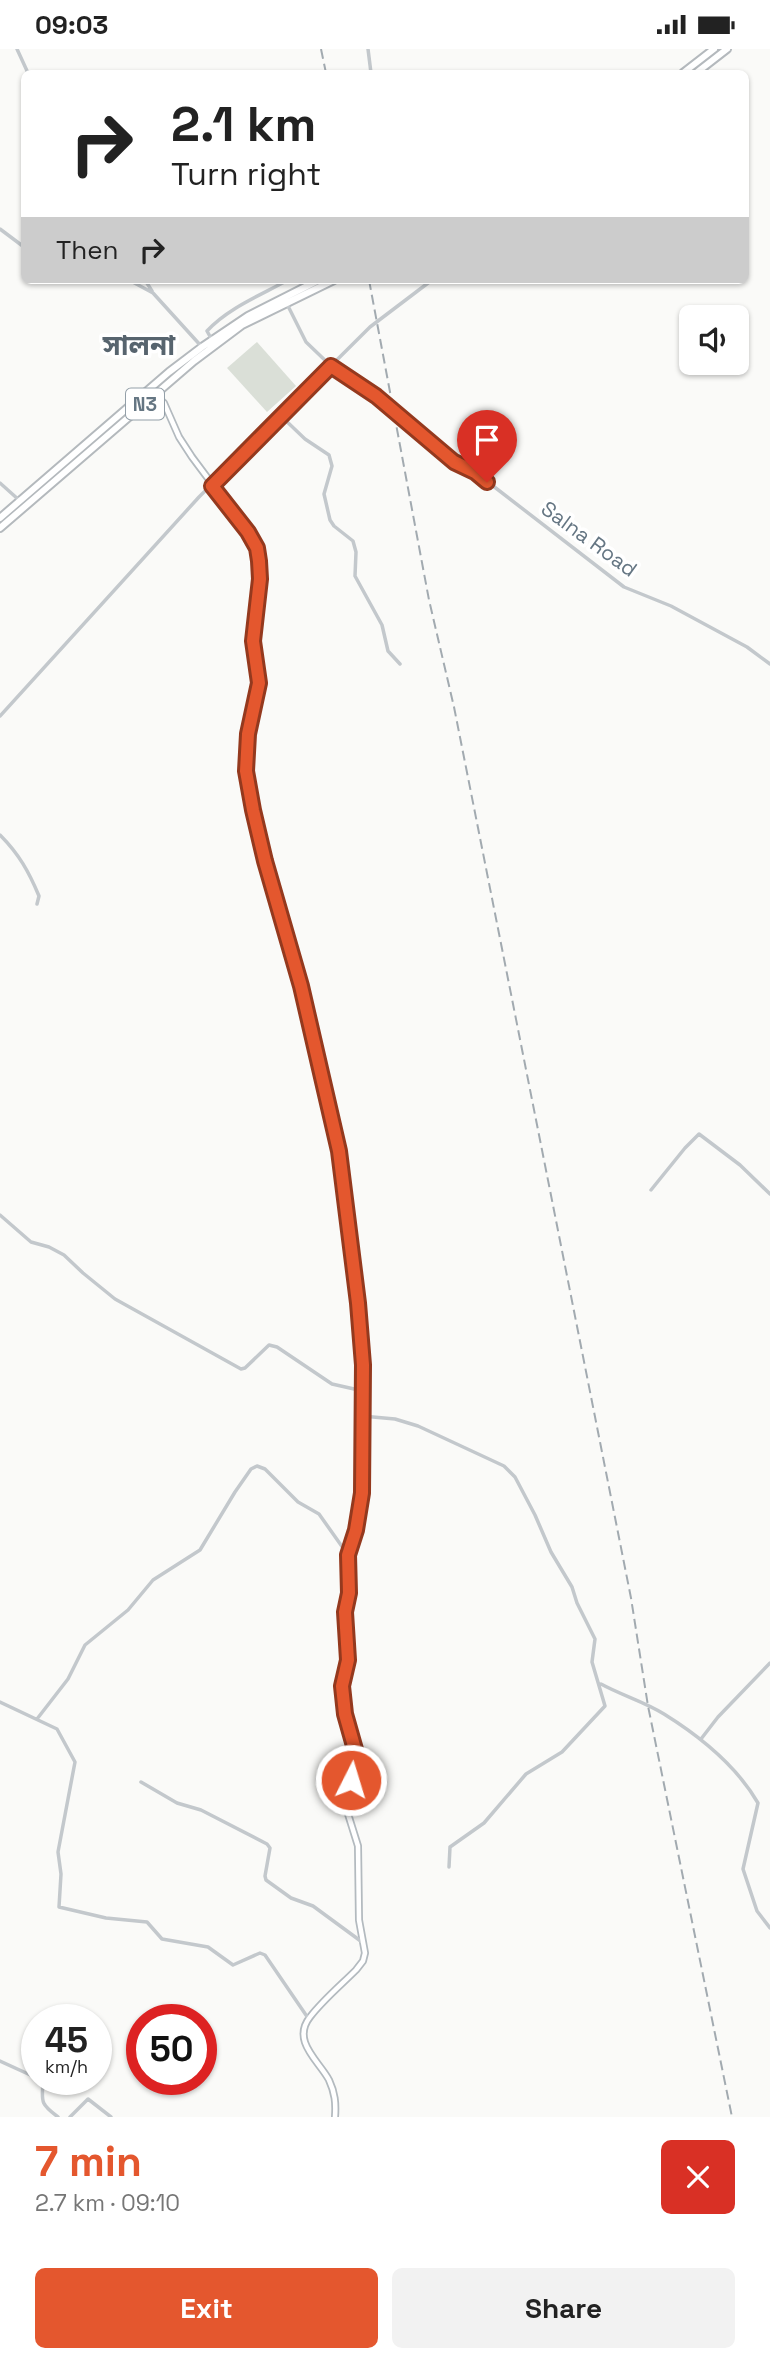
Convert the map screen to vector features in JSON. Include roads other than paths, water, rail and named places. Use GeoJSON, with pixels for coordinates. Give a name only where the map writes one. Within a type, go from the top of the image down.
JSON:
{"type":"FeatureCollection","features":[{"type":"Feature","properties":{"kind":"highway"},"geometry":{"type":"LineString","coordinates":[[687,70],[714,49]]}},
{"type":"Feature","properties":{"kind":"highway"},"geometry":{"type":"LineString","coordinates":[[700,70],[727,49]]}},
{"type":"Feature","properties":{"kind":"highway","name":"N3"},"geometry":{"type":"LineString","coordinates":[[0,529],[194,361],[242,325],[286,302],[313,284]]}},
{"type":"Feature","properties":{"kind":"highway","name":"N3"},"geometry":{"type":"LineString","coordinates":[[0,518],[169,372],[202,347],[248,316],[323,284]]}},
{"type":"Feature","properties":{"kind":"main road"},"geometry":{"type":"LineString","coordinates":[[155,395],[164,403],[179,437],[257,548],[260,579],[253,641],[259,683],[248,734],[246,771],[265,861],[301,986],[339,1151],[358,1303],[363,1391],[362,1493],[356,1530],[348,1555],[349,1593],[345,1612],[348,1660],[342,1686],[348,1729],[356,1753],[347,1799],[348,1814],[358,1846],[357,1877],[365,1953],[363,1961],[308,2018],[305,2044],[335,2094],[335,2117]]}},
{"type":"Feature","properties":{"kind":"street"},"geometry":{"type":"LineString","coordinates":[[17,49],[27,70]]}},
{"type":"Feature","properties":{"kind":"street"},"geometry":{"type":"LineString","coordinates":[[368,49],[371,70]]}},
{"type":"Feature","properties":{"kind":"street"},"geometry":{"type":"LineString","coordinates":[[0,229],[21,245]]}},
{"type":"Feature","properties":{"kind":"street"},"geometry":{"type":"LineString","coordinates":[[136,284],[153,293]]}},
{"type":"Feature","properties":{"kind":"street"},"geometry":{"type":"LineString","coordinates":[[147,284],[202,347]]}},
{"type":"Feature","properties":{"kind":"street"},"geometry":{"type":"LineString","coordinates":[[212,340],[208,331],[216,322],[281,284]]}},
{"type":"Feature","properties":{"kind":"street"},"geometry":{"type":"LineString","coordinates":[[0,716],[198,497],[369,327],[427,284]]}},
{"type":"Feature","properties":{"kind":"street","name":"Salna Road"},"geometry":{"type":"LineString","coordinates":[[286,302],[306,342],[331,366],[376,396],[454,462],[475,472],[624,587],[671,606],[747,647],[770,664]]}},
{"type":"Feature","properties":{"kind":"street"},"geometry":{"type":"LineString","coordinates":[[281,416],[305,439],[329,455],[332,466],[324,494],[330,520],[353,541],[356,552],[355,576],[382,625],[388,651],[400,664]]}},
{"type":"Feature","properties":{"kind":"street"},"geometry":{"type":"LineString","coordinates":[[0,483],[20,501]]}},
{"type":"Feature","properties":{"kind":"street"},"geometry":{"type":"LineString","coordinates":[[0,835],[25,863],[40,897],[37,904]]}},
{"type":"Feature","properties":{"kind":"street"},"geometry":{"type":"LineString","coordinates":[[651,1190],[699,1134],[740,1165],[770,1194]]}},
{"type":"Feature","properties":{"kind":"street"},"geometry":{"type":"LineString","coordinates":[[0,1215],[31,1242],[64,1255],[115,1299],[241,1369],[246,1368],[269,1345],[277,1347],[332,1384],[363,1391]]}},
{"type":"Feature","properties":{"kind":"street"},"geometry":{"type":"LineString","coordinates":[[362,1416],[395,1419],[418,1426],[504,1466],[515,1477],[535,1515],[595,1639],[592,1662],[601,1684],[605,1706],[562,1752],[526,1774],[484,1823],[450,1847],[449,1867]]}},
{"type":"Feature","properties":{"kind":"street"},"geometry":{"type":"LineString","coordinates":[[37,1719],[68,1679],[85,1645],[128,1609],[153,1580],[200,1550],[251,1469],[257,1466],[265,1469],[298,1502],[319,1514],[348,1555]]}},
{"type":"Feature","properties":{"kind":"street"},"geometry":{"type":"LineString","coordinates":[[702,1739],[718,1717],[770,1663]]}},
{"type":"Feature","properties":{"kind":"street"},"geometry":{"type":"LineString","coordinates":[[601,1684],[663,1713],[702,1739],[730,1766],[758,1803],[743,1869],[757,1911],[770,1927]]}},
{"type":"Feature","properties":{"kind":"street"},"geometry":{"type":"LineString","coordinates":[[0,1702],[57,1729],[75,1762],[58,1852],[61,1874],[59,1907],[106,1918],[147,1922],[162,1939],[208,1947],[233,1965],[260,1953],[265,1955],[308,2018]]}},
{"type":"Feature","properties":{"kind":"street"},"geometry":{"type":"LineString","coordinates":[[141,1781],[177,1803],[201,1810],[267,1844],[270,1847],[266,1880],[291,1898],[313,1906],[362,1943]]}},
{"type":"Feature","properties":{"kind":"street"},"geometry":{"type":"LineString","coordinates":[[0,2061],[21,2070]]}},
{"type":"Feature","properties":{"kind":"street"},"geometry":{"type":"LineString","coordinates":[[42,2095],[41,2101],[58,2117]]}},
{"type":"Feature","properties":{"kind":"street"},"geometry":{"type":"LineString","coordinates":[[70,2117],[88,2099],[111,2117]]}},
{"type":"Feature","properties":{"kind":"railway"},"geometry":{"type":"LineString","coordinates":[[321,49],[325,70]]}},
{"type":"Feature","properties":{"kind":"railway"},"geometry":{"type":"LineString","coordinates":[[370,284],[429,600],[454,707],[631,1598],[648,1706],[732,2117]]}},
{"type":"Feature","properties":{"kind":"district","name":"সালনা"},"geometry":{"type":"Point","coordinates":[139,345]}}]}
